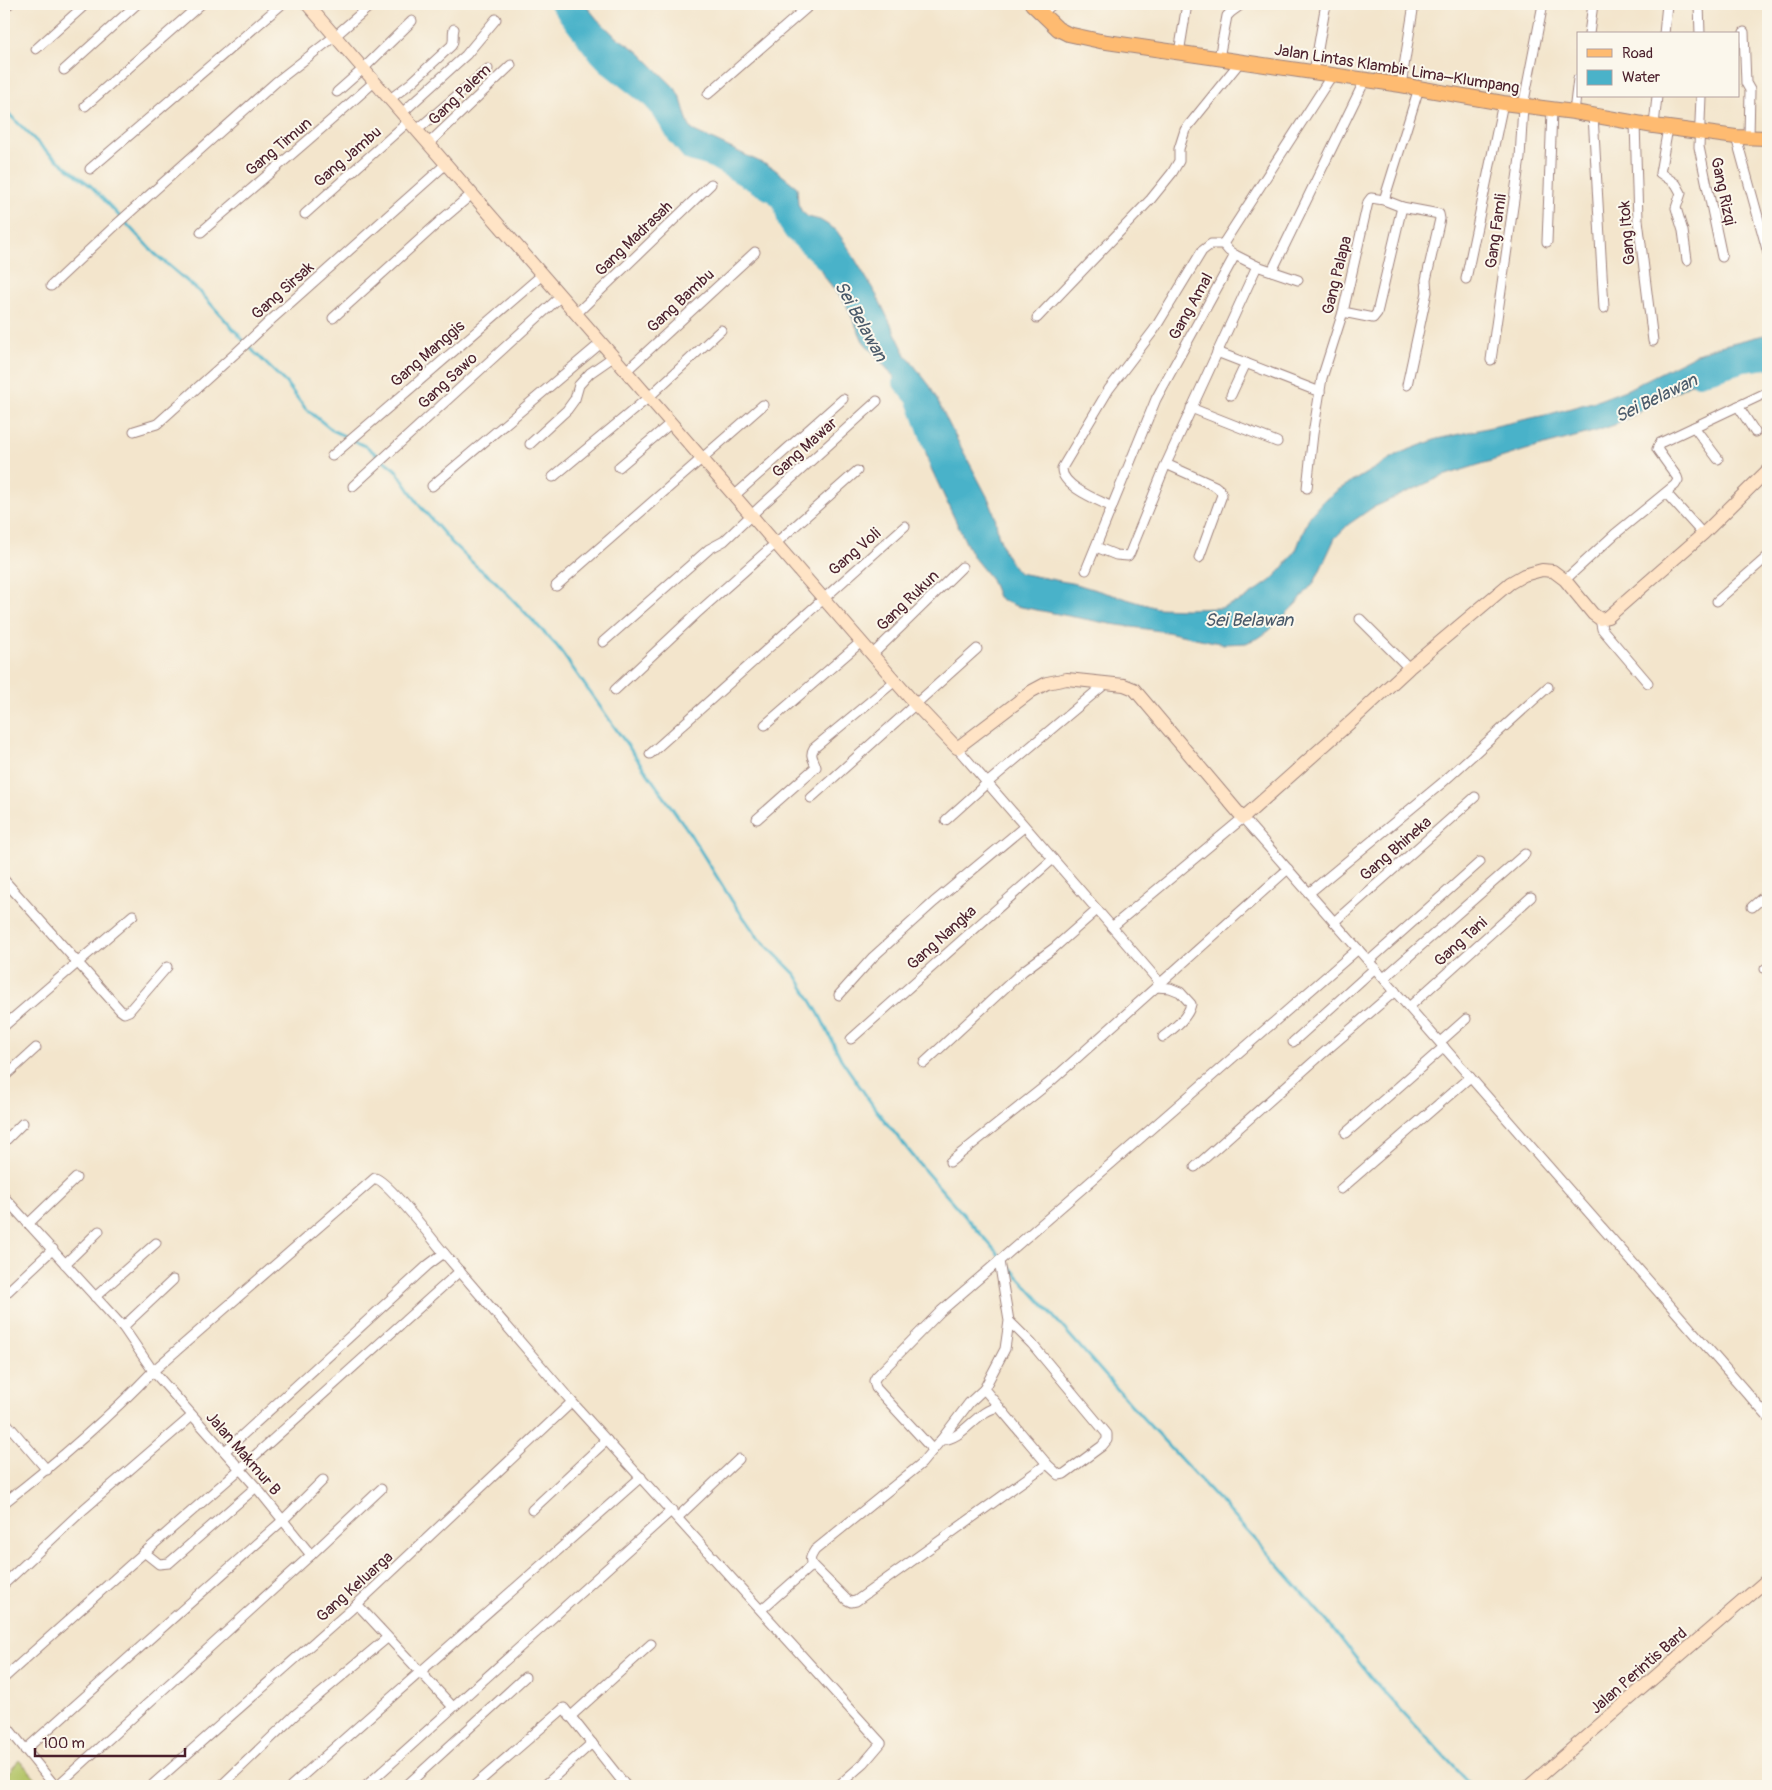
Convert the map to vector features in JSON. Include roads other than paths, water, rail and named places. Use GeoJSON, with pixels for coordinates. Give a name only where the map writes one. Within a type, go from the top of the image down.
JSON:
{"type":"FeatureCollection","features":[{"type":"Feature","properties":{"kind":"main road","name":"Jalan Lintas Klambir Lima–Klumpang"},"geometry":{"type":"LineString","coordinates":[[1036,9],[1058,29],[1068,34],[1100,41],[1401,85],[1503,103],[1574,112],[1661,127],[1742,137],[1768,138]]}},
{"type":"Feature","properties":{"kind":"street"},"geometry":{"type":"LineString","coordinates":[[4,8],[9,4]]}},
{"type":"Feature","properties":{"kind":"street"},"geometry":{"type":"LineString","coordinates":[[36,49],[86,4]]}},
{"type":"Feature","properties":{"kind":"street"},"geometry":{"type":"LineString","coordinates":[[64,70],[137,4]]}},
{"type":"Feature","properties":{"kind":"street"},"geometry":{"type":"LineString","coordinates":[[86,106],[201,4]]}},
{"type":"Feature","properties":{"kind":"street"},"geometry":{"type":"LineString","coordinates":[[90,169],[282,4]]}},
{"type":"Feature","properties":{"kind":"street"},"geometry":{"type":"LineString","coordinates":[[307,4],[872,655],[1112,927],[1158,985],[1180,992],[1191,1004],[1180,1023],[1164,1037]]}},
{"type":"Feature","properties":{"kind":"street"},"geometry":{"type":"LineString","coordinates":[[51,286],[118,223],[276,82],[335,36],[372,4]]}},
{"type":"Feature","properties":{"kind":"street"},"geometry":{"type":"LineString","coordinates":[[708,94],[811,4]]}},
{"type":"Feature","properties":{"kind":"street"},"geometry":{"type":"LineString","coordinates":[[1036,9],[1053,4]]}},
{"type":"Feature","properties":{"kind":"street"},"geometry":{"type":"LineString","coordinates":[[1179,53],[1187,4]]}},
{"type":"Feature","properties":{"kind":"street"},"geometry":{"type":"LineString","coordinates":[[1219,58],[1227,16],[1242,4]]}},
{"type":"Feature","properties":{"kind":"street"},"geometry":{"type":"LineString","coordinates":[[1314,72],[1325,9],[1328,4]]}},
{"type":"Feature","properties":{"kind":"street"},"geometry":{"type":"LineString","coordinates":[[1401,85],[1414,4]]}},
{"type":"Feature","properties":{"kind":"street","name":"Gang Famli"},"geometry":{"type":"LineString","coordinates":[[1490,360],[1520,158],[1523,106],[1543,4]]}},
{"type":"Feature","properties":{"kind":"street"},"geometry":{"type":"LineString","coordinates":[[1589,32],[1593,4]]}},
{"type":"Feature","properties":{"kind":"street"},"geometry":{"type":"LineString","coordinates":[[1664,32],[1668,4]]}},
{"type":"Feature","properties":{"kind":"street"},"geometry":{"type":"LineString","coordinates":[[1699,4],[1700,32]]}},
{"type":"Feature","properties":{"kind":"street"},"geometry":{"type":"LineString","coordinates":[[409,122],[496,19]]}},
{"type":"Feature","properties":{"kind":"street"},"geometry":{"type":"LineString","coordinates":[[337,92],[412,21]]}},
{"type":"Feature","properties":{"kind":"street"},"geometry":{"type":"LineString","coordinates":[[390,99],[453,44],[452,33],[454,29]]}},
{"type":"Feature","properties":{"kind":"street"},"geometry":{"type":"LineString","coordinates":[[1744,32],[1746,83],[1750,90],[1742,137],[1768,253]]}},
{"type":"Feature","properties":{"kind":"street"},"geometry":{"type":"LineString","coordinates":[[1038,318],[1172,173],[1179,161],[1178,149],[1185,130],[1240,62]]}},
{"type":"Feature","properties":{"kind":"street","name":"Gang Palem"},"geometry":{"type":"LineString","coordinates":[[428,144],[511,65]]}},
{"type":"Feature","properties":{"kind":"street"},"geometry":{"type":"LineString","coordinates":[[409,122],[488,69]]}},
{"type":"Feature","properties":{"kind":"street"},"geometry":{"type":"LineString","coordinates":[[1223,244],[1332,75]]}},
{"type":"Feature","properties":{"kind":"street"},"geometry":{"type":"LineString","coordinates":[[1272,271],[1365,80]]}},
{"type":"Feature","properties":{"kind":"street","name":"Gang Timun"},"geometry":{"type":"LineString","coordinates":[[201,232],[285,159],[310,140],[374,82]]}},
{"type":"Feature","properties":{"kind":"street"},"geometry":{"type":"LineString","coordinates":[[1574,112],[1577,87]]}},
{"type":"Feature","properties":{"kind":"street"},"geometry":{"type":"LineString","coordinates":[[1407,385],[1427,292],[1426,280],[1440,219],[1439,214],[1402,207],[1384,200],[1419,88]]}},
{"type":"Feature","properties":{"kind":"street"},"geometry":{"type":"LineString","coordinates":[[1657,98],[1661,127],[1660,173],[1676,184],[1681,193],[1676,208],[1683,231],[1687,260]]}},
{"type":"Feature","properties":{"kind":"street","name":"Gang Rizqi"},"geometry":{"type":"LineString","coordinates":[[1701,98],[1699,147],[1722,257]]}},
{"type":"Feature","properties":{"kind":"street"},"geometry":{"type":"LineString","coordinates":[[1466,279],[1503,103]]}},
{"type":"Feature","properties":{"kind":"street"},"geometry":{"type":"LineString","coordinates":[[1547,242],[1552,110]]}},
{"type":"Feature","properties":{"kind":"street"},"geometry":{"type":"LineString","coordinates":[[1593,116],[1604,308]]}},
{"type":"Feature","properties":{"kind":"street","name":"Gang Jambu"},"geometry":{"type":"LineString","coordinates":[[305,214],[409,122]]}},
{"type":"Feature","properties":{"kind":"street","name":"Gang Itok"},"geometry":{"type":"LineString","coordinates":[[1635,123],[1638,220],[1653,341]]}},
{"type":"Feature","properties":{"kind":"street","name":"Gang Sirsak"},"geometry":{"type":"LineString","coordinates":[[134,431],[157,424],[446,164]]}},
{"type":"Feature","properties":{"kind":"street","name":"Gang Madrasah"},"geometry":{"type":"LineString","coordinates":[[576,314],[711,184]]}},
{"type":"Feature","properties":{"kind":"street"},"geometry":{"type":"LineString","coordinates":[[333,318],[472,194]]}},
{"type":"Feature","properties":{"kind":"street","name":"Gang Palapa"},"geometry":{"type":"LineString","coordinates":[[1307,488],[1322,378],[1343,312],[1368,202],[1371,198],[1384,200]]}},
{"type":"Feature","properties":{"kind":"street"},"geometry":{"type":"LineString","coordinates":[[1343,312],[1368,318],[1373,318],[1377,313],[1402,207]]}},
{"type":"Feature","properties":{"kind":"street"},"geometry":{"type":"LineString","coordinates":[[1112,507],[1085,494],[1064,477],[1062,468],[1109,389],[1154,330],[1202,250],[1211,244],[1223,244],[1235,255],[1257,266],[1298,280]]}},
{"type":"Feature","properties":{"kind":"street","name":"Gang Bambu"},"geometry":{"type":"LineString","coordinates":[[626,371],[755,252]]}},
{"type":"Feature","properties":{"kind":"street","name":"Gang Amal"},"geometry":{"type":"LineString","coordinates":[[1086,570],[1156,400],[1235,255]]}},
{"type":"Feature","properties":{"kind":"street"},"geometry":{"type":"LineString","coordinates":[[1096,547],[1116,555],[1126,557],[1129,555],[1166,464],[1257,266]]}},
{"type":"Feature","properties":{"kind":"street","name":"Gang Manggis"},"geometry":{"type":"LineString","coordinates":[[332,456],[542,275]]}},
{"type":"Feature","properties":{"kind":"street","name":"Gang Sawo"},"geometry":{"type":"LineString","coordinates":[[353,486],[561,296]]}},
{"type":"Feature","properties":{"kind":"street"},"geometry":{"type":"LineString","coordinates":[[553,477],[649,397],[721,330]]}},
{"type":"Feature","properties":{"kind":"street"},"geometry":{"type":"LineString","coordinates":[[432,486],[601,343]]}},
{"type":"Feature","properties":{"kind":"street"},"geometry":{"type":"LineString","coordinates":[[1217,352],[1320,392]]}},
{"type":"Feature","properties":{"kind":"street"},"geometry":{"type":"LineString","coordinates":[[530,444],[567,410],[575,398],[579,385],[590,373],[613,357]]}},
{"type":"Feature","properties":{"kind":"street"},"geometry":{"type":"LineString","coordinates":[[1231,395],[1246,363]]}},
{"type":"Feature","properties":{"kind":"street"},"geometry":{"type":"LineString","coordinates":[[1565,580],[1615,534],[1675,485],[1678,477],[1657,450],[1660,443],[1768,392]]}},
{"type":"Feature","properties":{"kind":"street"},"geometry":{"type":"LineString","coordinates":[[734,496],[842,399]]}},
{"type":"Feature","properties":{"kind":"street","name":"Gang Mawar"},"geometry":{"type":"LineString","coordinates":[[603,642],[702,555],[721,544],[877,402]]}},
{"type":"Feature","properties":{"kind":"street"},"geometry":{"type":"LineString","coordinates":[[556,586],[763,405]]}},
{"type":"Feature","properties":{"kind":"street"},"geometry":{"type":"LineString","coordinates":[[1738,406],[1755,432]]}},
{"type":"Feature","properties":{"kind":"street"},"geometry":{"type":"LineString","coordinates":[[1191,408],[1277,442]]}},
{"type":"Feature","properties":{"kind":"street"},"geometry":{"type":"LineString","coordinates":[[620,468],[671,423]]}},
{"type":"Feature","properties":{"kind":"street"},"geometry":{"type":"LineString","coordinates":[[1694,426],[1718,459]]}},
{"type":"Feature","properties":{"kind":"street"},"geometry":{"type":"LineString","coordinates":[[1166,464],[1209,483],[1220,490],[1222,495],[1200,558]]}},
{"type":"Feature","properties":{"kind":"street"},"geometry":{"type":"LineString","coordinates":[[1112,927],[1243,818],[1409,668],[1510,583],[1524,575],[1542,570],[1553,571],[1565,580],[1593,614],[1600,618],[1608,617],[1703,534],[1768,470]]}},
{"type":"Feature","properties":{"kind":"street"},"geometry":{"type":"LineString","coordinates":[[615,690],[696,614],[857,471]]}},
{"type":"Feature","properties":{"kind":"street"},"geometry":{"type":"LineString","coordinates":[[1666,493],[1703,534]]}},
{"type":"Feature","properties":{"kind":"street","name":"Gang Voli"},"geometry":{"type":"LineString","coordinates":[[650,754],[905,526]]}},
{"type":"Feature","properties":{"kind":"street"},"geometry":{"type":"LineString","coordinates":[[1717,601],[1768,556]]}},
{"type":"Feature","properties":{"kind":"street","name":"Gang Rukun"},"geometry":{"type":"LineString","coordinates":[[872,655],[962,568]]}},
{"type":"Feature","properties":{"kind":"street"},"geometry":{"type":"LineString","coordinates":[[1600,618],[1602,629],[1648,683]]}},
{"type":"Feature","properties":{"kind":"street"},"geometry":{"type":"LineString","coordinates":[[1360,619],[1409,668]]}},
{"type":"Feature","properties":{"kind":"street"},"geometry":{"type":"LineString","coordinates":[[765,725],[861,642]]}},
{"type":"Feature","properties":{"kind":"street"},"geometry":{"type":"LineString","coordinates":[[811,798],[977,649]]}},
{"type":"Feature","properties":{"kind":"street"},"geometry":{"type":"LineString","coordinates":[[956,748],[1032,691],[1047,683],[1067,679],[1124,685],[1134,689],[1243,818],[1768,1418]]}},
{"type":"Feature","properties":{"kind":"street"},"geometry":{"type":"LineString","coordinates":[[757,819],[816,767],[811,758],[814,748],[895,681]]}},
{"type":"Feature","properties":{"kind":"street"},"geometry":{"type":"LineString","coordinates":[[946,820],[1105,684]]}},
{"type":"Feature","properties":{"kind":"street"},"geometry":{"type":"LineString","coordinates":[[1309,893],[1442,783],[1548,687]]}},
{"type":"Feature","properties":{"kind":"street","name":"Gang Bhineka"},"geometry":{"type":"LineString","coordinates":[[1334,922],[1475,797]]}},
{"type":"Feature","properties":{"kind":"street"},"geometry":{"type":"LineString","coordinates":[[839,995],[873,957],[906,926],[1024,827]]}},
{"type":"Feature","properties":{"kind":"street"},"geometry":{"type":"LineString","coordinates":[[1384,978],[1525,854]]}},
{"type":"Feature","properties":{"kind":"street","name":"Gang Nangka"},"geometry":{"type":"LineString","coordinates":[[850,1038],[1052,859]]}},
{"type":"Feature","properties":{"kind":"street"},"geometry":{"type":"LineString","coordinates":[[1293,1042],[1480,862]]}},
{"type":"Feature","properties":{"kind":"street"},"geometry":{"type":"LineString","coordinates":[[950,1162],[1049,1083],[1288,869]]}},
{"type":"Feature","properties":{"kind":"street"},"geometry":{"type":"LineString","coordinates":[[4,880],[124,1013],[129,1012],[167,968]]}},
{"type":"Feature","properties":{"kind":"street"},"geometry":{"type":"LineString","coordinates":[[1752,906],[1768,893]]}},
{"type":"Feature","properties":{"kind":"street","name":"Gang Tani"},"geometry":{"type":"LineString","coordinates":[[1409,1007],[1531,897]]}},
{"type":"Feature","properties":{"kind":"street"},"geometry":{"type":"LineString","coordinates":[[924,1063],[1023,971],[1054,948],[1097,910]]}},
{"type":"Feature","properties":{"kind":"street"},"geometry":{"type":"LineString","coordinates":[[4,1026],[133,915]]}},
{"type":"Feature","properties":{"kind":"street"},"geometry":{"type":"LineString","coordinates":[[933,1450],[876,1388],[874,1381],[876,1377],[941,1311],[1358,949]]}},
{"type":"Feature","properties":{"kind":"street"},"geometry":{"type":"LineString","coordinates":[[1196,1167],[1320,1055],[1395,991]]}},
{"type":"Feature","properties":{"kind":"street"},"geometry":{"type":"LineString","coordinates":[[1346,1133],[1442,1044],[1466,1019]]}},
{"type":"Feature","properties":{"kind":"street"},"geometry":{"type":"LineString","coordinates":[[4,1078],[36,1048]]}},
{"type":"Feature","properties":{"kind":"street"},"geometry":{"type":"LineString","coordinates":[[1340,1189],[1470,1077]]}},
{"type":"Feature","properties":{"kind":"street"},"geometry":{"type":"LineString","coordinates":[[4,1142],[23,1123]]}},
{"type":"Feature","properties":{"kind":"street"},"geometry":{"type":"LineString","coordinates":[[28,1224],[76,1178]]}},
{"type":"Feature","properties":{"kind":"street"},"geometry":{"type":"LineString","coordinates":[[4,1503],[47,1470],[121,1404],[153,1371],[374,1178],[380,1180],[460,1270],[572,1402],[881,1743],[864,1764],[838,1786]]}},
{"type":"Feature","properties":{"kind":"street","name":"Jalan Makmur B"},"geometry":{"type":"LineString","coordinates":[[4,1197],[123,1327],[153,1371],[256,1487],[311,1555]]}},
{"type":"Feature","properties":{"kind":"street"},"geometry":{"type":"LineString","coordinates":[[65,1264],[99,1231]]}},
{"type":"Feature","properties":{"kind":"street"},"geometry":{"type":"LineString","coordinates":[[95,1297],[156,1243]]}},
{"type":"Feature","properties":{"kind":"street"},"geometry":{"type":"LineString","coordinates":[[4,1295],[52,1249]]}},
{"type":"Feature","properties":{"kind":"street"},"geometry":{"type":"LineString","coordinates":[[225,1452],[428,1265],[444,1253]]}},
{"type":"Feature","properties":{"kind":"street"},"geometry":{"type":"LineString","coordinates":[[1000,1259],[1009,1321],[1005,1349],[984,1389],[969,1403],[942,1440],[921,1464],[815,1550],[810,1561],[847,1600],[851,1602],[856,1601],[1047,1464]]}},
{"type":"Feature","properties":{"kind":"street"},"geometry":{"type":"LineString","coordinates":[[4,1678],[144,1552],[240,1469],[460,1270]]}},
{"type":"Feature","properties":{"kind":"street"},"geometry":{"type":"LineString","coordinates":[[123,1327],[173,1280]]}},
{"type":"Feature","properties":{"kind":"street"},"geometry":{"type":"LineString","coordinates":[[984,1389],[1047,1464],[1059,1475],[1064,1474],[1102,1446],[1107,1440],[1107,1434],[1032,1344],[1009,1321]]}},
{"type":"Feature","properties":{"kind":"street","name":"Gang Keluarga"},"geometry":{"type":"LineString","coordinates":[[151,1786],[357,1604],[572,1402]]}},
{"type":"Feature","properties":{"kind":"street"},"geometry":{"type":"LineString","coordinates":[[942,1440],[952,1438],[982,1415],[993,1408],[999,1407]]}},
{"type":"Feature","properties":{"kind":"street"},"geometry":{"type":"LineString","coordinates":[[4,1584],[84,1509],[192,1416]]}},
{"type":"Feature","properties":{"kind":"street"},"geometry":{"type":"LineString","coordinates":[[4,1420],[47,1470]]}},
{"type":"Feature","properties":{"kind":"street"},"geometry":{"type":"LineString","coordinates":[[532,1510],[607,1440]]}},
{"type":"Feature","properties":{"kind":"street"},"geometry":{"type":"LineString","coordinates":[[366,1786],[453,1707],[739,1459]]}},
{"type":"Feature","properties":{"kind":"street"},"geometry":{"type":"LineString","coordinates":[[291,1786],[641,1477]]}},
{"type":"Feature","properties":{"kind":"street"},"geometry":{"type":"LineString","coordinates":[[25,1750],[282,1521],[323,1480]]}},
{"type":"Feature","properties":{"kind":"street"},"geometry":{"type":"LineString","coordinates":[[144,1552],[159,1564],[169,1563],[256,1487]]}},
{"type":"Feature","properties":{"kind":"street"},"geometry":{"type":"LineString","coordinates":[[4,1723],[56,1786],[381,1489]]}},
{"type":"Feature","properties":{"kind":"street"},"geometry":{"type":"LineString","coordinates":[[761,1610],[812,1565]]}},
{"type":"Feature","properties":{"kind":"street","name":"Jalan Perintis Bard"},"geometry":{"type":"LineString","coordinates":[[1529,1786],[1768,1579]]}},
{"type":"Feature","properties":{"kind":"street"},"geometry":{"type":"LineString","coordinates":[[357,1604],[453,1707]]}},
{"type":"Feature","properties":{"kind":"street"},"geometry":{"type":"LineString","coordinates":[[221,1786],[295,1716],[388,1638]]}},
{"type":"Feature","properties":{"kind":"street"},"geometry":{"type":"LineString","coordinates":[[570,1717],[651,1644]]}},
{"type":"Feature","properties":{"kind":"street"},"geometry":{"type":"LineString","coordinates":[[406,1786],[525,1677]]}},
{"type":"Feature","properties":{"kind":"street"},"geometry":{"type":"LineString","coordinates":[[474,1786],[564,1708],[621,1784]]}},
{"type":"Feature","properties":{"kind":"street"},"geometry":{"type":"LineString","coordinates":[[544,1786],[592,1743]]}},
{"type":"Feature","properties":{"kind":"water","name":"Sei Belawan"},"geometry":{"type":"Polygon","coordinates":[[[551,4],[585,4],[597,19],[615,36],[639,52],[675,88],[692,130],[773,168],[797,187],[798,204],[802,212],[808,217],[820,220],[836,230],[877,296],[906,355],[930,386],[989,500],[1005,553],[1019,573],[1076,584],[1157,608],[1221,608],[1243,600],[1270,581],[1283,568],[1296,550],[1309,517],[1322,502],[1338,490],[1400,453],[1437,439],[1550,414],[1599,400],[1628,389],[1697,354],[1716,347],[1768,334],[1768,355],[1755,357],[1692,383],[1617,424],[1443,476],[1372,508],[1349,524],[1335,538],[1315,581],[1296,604],[1270,630],[1246,643],[1224,644],[1167,632],[1111,624],[1016,606],[998,597],[991,579],[974,558],[966,543],[929,464],[925,449],[925,420],[920,407],[863,341],[846,304],[823,275],[809,243],[794,226],[777,191],[772,188],[762,187],[750,173],[703,154],[684,140],[647,98],[551,4]]]}},
{"type":"Feature","properties":{"kind":"waterway","name":"Sei Belawan"},"geometry":{"type":"LineString","coordinates":[[559,4],[594,50],[610,67],[652,100],[690,152],[711,158],[775,195],[782,202],[787,223],[793,232],[828,264]]}},
{"type":"Feature","properties":{"kind":"waterway"},"geometry":{"type":"LineString","coordinates":[[4,109],[45,150],[91,186],[154,253],[201,293],[253,351],[286,383],[305,408],[332,430],[367,447],[396,470],[420,506],[452,543],[495,581],[557,646],[687,829],[732,901],[757,936],[796,975],[820,1016],[841,1059],[876,1110],[926,1172],[1141,1416],[1266,1551],[1331,1626],[1372,1679],[1472,1786]]}},
{"type":"Feature","properties":{"kind":"waterway","name":"Sei Belawan"},"geometry":{"type":"LineString","coordinates":[[1699,377],[1744,363],[1768,360]]}},
{"type":"Feature","properties":{"kind":"waterway","name":"Sei Belawan"},"geometry":{"type":"LineString","coordinates":[[902,383],[915,398],[933,447]]}}]}
